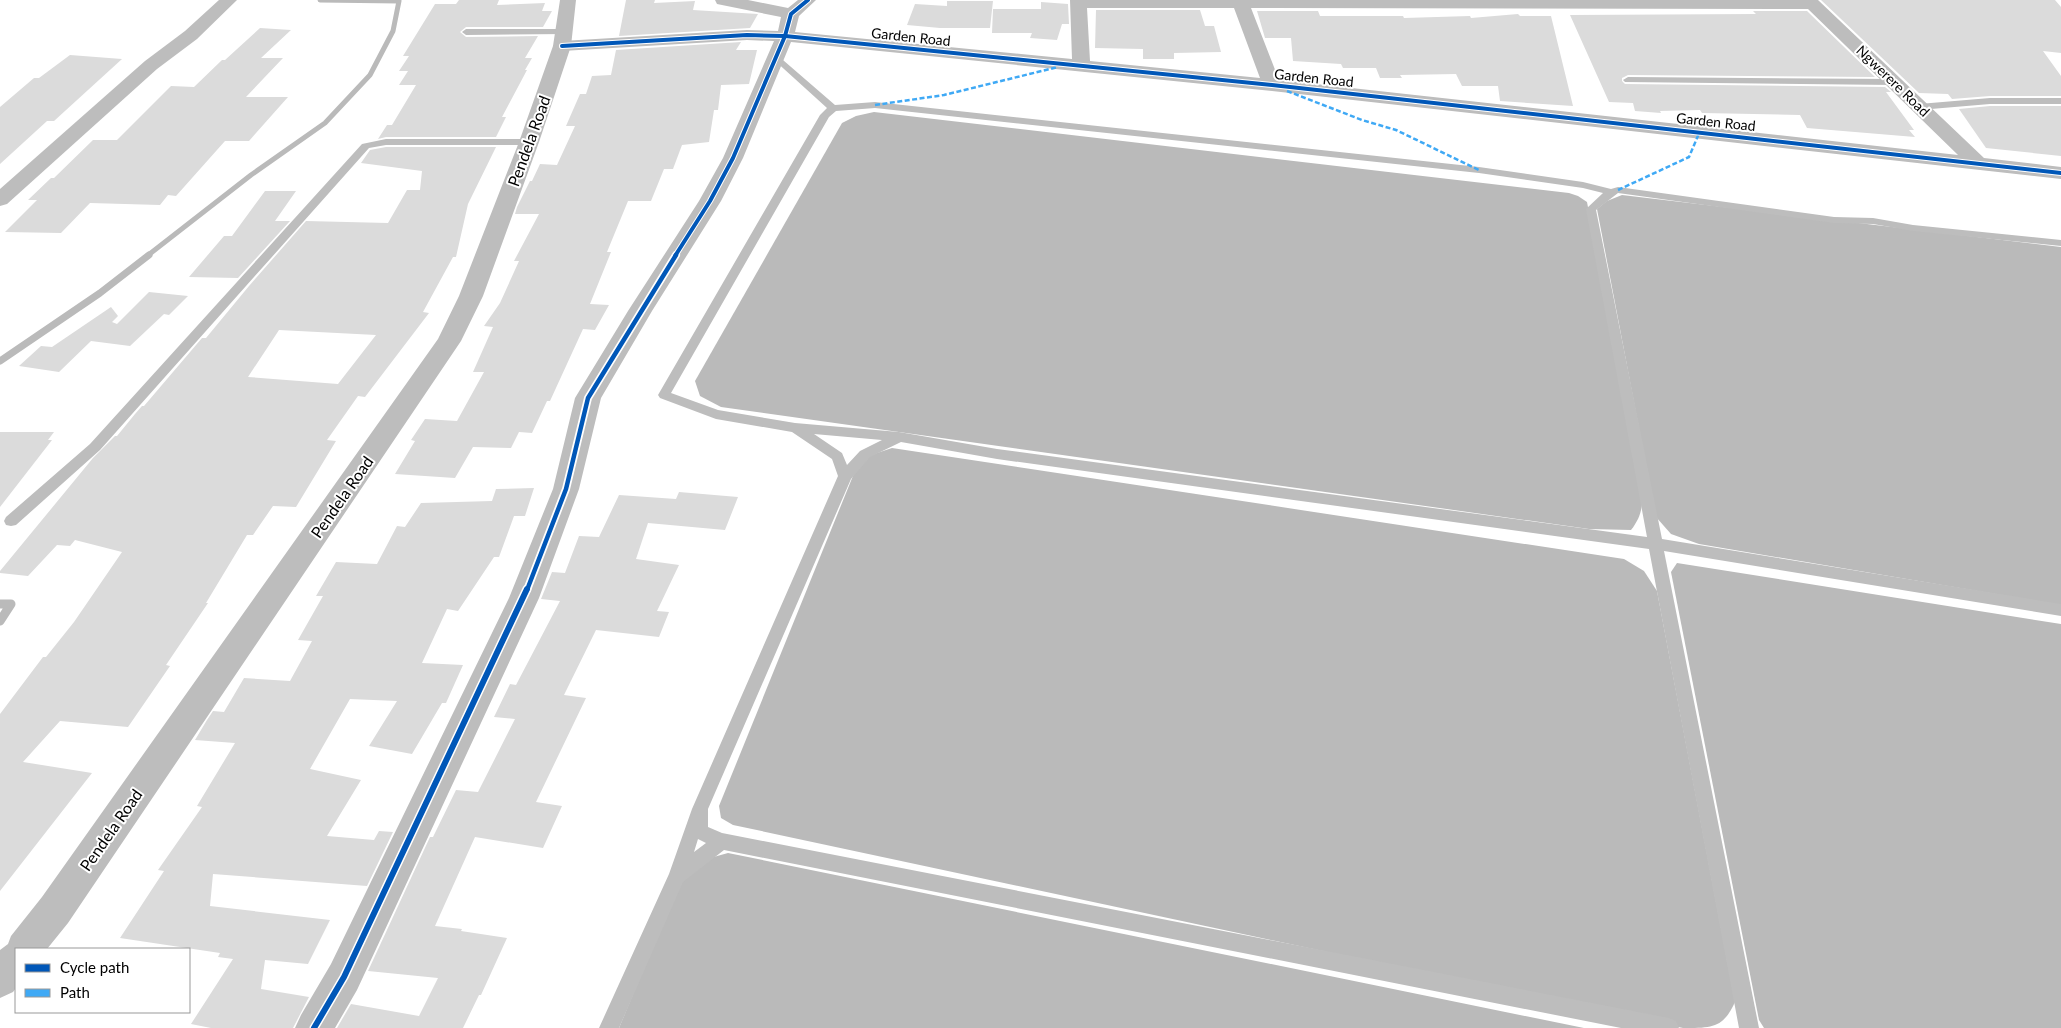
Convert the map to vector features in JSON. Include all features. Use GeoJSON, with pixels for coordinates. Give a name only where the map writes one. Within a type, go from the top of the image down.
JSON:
{"type":"FeatureCollection","features":[{"type":"Feature","properties":{"kind":"street"},"geometry":{"type":"LineString","coordinates":[[0,200],[151,65],[191,35],[228,0]]}},
{"type":"Feature","properties":{"kind":"street","name":"Pendela Road"},"geometry":{"type":"LineString","coordinates":[[25,948],[61,902],[449,341],[471,296],[529,142],[563,39],[568,0]]}},
{"type":"Feature","properties":{"kind":"street"},"geometry":{"type":"LineString","coordinates":[[723,0],[784,36]]}},
{"type":"Feature","properties":{"kind":"street"},"geometry":{"type":"LineString","coordinates":[[314,1028],[344,977],[524,598],[566,489],[588,398],[640,311],[710,201],[733,158],[784,36],[808,0]]}},
{"type":"Feature","properties":{"kind":"street"},"geometry":{"type":"LineString","coordinates":[[1081,66],[1078,2],[1811,2]]}},
{"type":"Feature","properties":{"kind":"street"},"geometry":{"type":"LineString","coordinates":[[1240,2],[1272,85]]}},
{"type":"Feature","properties":{"kind":"street","name":"Ngwerere Road"},"geometry":{"type":"LineString","coordinates":[[1811,2],[1977,163]]}},
{"type":"Feature","properties":{"kind":"street","name":"Garden Road"},"geometry":{"type":"LineString","coordinates":[[563,39],[747,34],[784,36],[1272,85],[2061,173]]}},
{"type":"Feature","properties":{"kind":"street"},"geometry":{"type":"LineString","coordinates":[[0,979],[15,960]]}},
{"type":"Feature","properties":{"kind":"lane"},"geometry":{"type":"LineString","coordinates":[[466,32],[563,39]]}},
{"type":"Feature","properties":{"kind":"lane"},"geometry":{"type":"LineString","coordinates":[[784,36],[833,108]]}},
{"type":"Feature","properties":{"kind":"lane"},"geometry":{"type":"LineString","coordinates":[[1628,80],[1894,82]]}},
{"type":"Feature","properties":{"kind":"lane"},"geometry":{"type":"LineString","coordinates":[[1919,107],[1990,102],[2061,101]]}},
{"type":"Feature","properties":{"kind":"lane"},"geometry":{"type":"LineString","coordinates":[[1611,192],[1583,185],[1469,169],[885,106],[833,108],[825,115],[664,395],[716,414],[795,428],[899,437],[997,454],[1656,544],[2061,610]]}},
{"type":"Feature","properties":{"kind":"lane"},"geometry":{"type":"LineString","coordinates":[[10,521],[95,447],[366,146],[386,142],[529,142]]}},
{"type":"Feature","properties":{"kind":"lane"},"geometry":{"type":"LineString","coordinates":[[1583,185],[1591,209],[1749,1028]]}},
{"type":"Feature","properties":{"kind":"lane"},"geometry":{"type":"LineString","coordinates":[[1591,209],[1611,192],[1618,190],[1834,220],[1873,221],[1913,228],[2061,243]]}},
{"type":"Feature","properties":{"kind":"lane"},"geometry":{"type":"LineString","coordinates":[[795,428],[837,456],[844,476]]}},
{"type":"Feature","properties":{"kind":"lane"},"geometry":{"type":"LineString","coordinates":[[610,1028],[676,876],[700,809],[844,476],[865,454],[899,437]]}},
{"type":"Feature","properties":{"kind":"lane"},"geometry":{"type":"LineString","coordinates":[[700,809],[700,832],[722,842],[1669,1028]]}},
{"type":"Feature","properties":{"kind":"lane"},"geometry":{"type":"LineString","coordinates":[[676,876],[722,842]]}},
{"type":"Feature","properties":{"kind":"shaded area"},"geometry":{"type":"Polygon","coordinates":[[[874,112],[1569,193],[1578,196],[1587,202],[1642,488],[1642,505],[1638,520],[1631,530],[1589,529],[721,407],[700,396],[695,381],[842,123],[856,116],[874,112]]]}},
{"type":"Feature","properties":{"kind":"shaded area"},"geometry":{"type":"Polygon","coordinates":[[[1622,195],[2061,247],[2061,605],[1699,544],[1671,534],[1656,517],[1597,209],[1607,201],[1622,195]]]}},
{"type":"Feature","properties":{"kind":"shaded area"},"geometry":{"type":"Polygon","coordinates":[[[892,448],[1624,559],[1644,571],[1657,591],[1735,1002],[1731,1011],[1716,1025],[1702,1028],[1683,1028],[733,825],[721,818],[719,806],[857,466],[868,456],[892,448]]]}},
{"type":"Feature","properties":{"kind":"shaded area"},"geometry":{"type":"Polygon","coordinates":[[[1677,563],[2061,624],[2061,1028],[1764,1028],[1759,1020],[1671,572],[1677,563]]]}},
{"type":"Feature","properties":{"kind":"shaded area"},"geometry":{"type":"Polygon","coordinates":[[[728,853],[1584,1028],[619,1028],[679,884],[710,858],[728,853]]]}},
{"type":"Feature","properties":{"kind":"building"},"geometry":{"type":"Polygon","coordinates":[[[459,0],[499,0],[497,5],[545,3],[542,11],[552,11],[543,27],[466,27],[460,32],[466,37],[538,36],[525,58],[532,58],[502,117],[506,117],[496,137],[386,137],[378,139],[387,125],[392,125],[416,85],[399,85],[408,71],[399,71],[409,56],[403,56],[435,4],[456,4],[459,0]]]}},
{"type":"Feature","properties":{"kind":"building"},"geometry":{"type":"Polygon","coordinates":[[[626,0],[655,0],[654,3],[695,1],[693,10],[758,14],[750,28],[619,36],[626,0]]]}},
{"type":"Feature","properties":{"kind":"building"},"geometry":{"type":"Polygon","coordinates":[[[1821,0],[2055,0],[2061,7],[2061,53],[2043,51],[2061,76],[2061,96],[1990,96],[1952,99],[1948,94],[1919,93],[1821,0]]]}},
{"type":"Feature","properties":{"kind":"building"},"geometry":{"type":"Polygon","coordinates":[[[947,1],[993,1],[990,28],[940,28],[907,25],[915,4],[947,6],[947,1]]]}},
{"type":"Feature","properties":{"kind":"building"},"geometry":{"type":"Polygon","coordinates":[[[1041,2],[1068,4],[1069,24],[1062,24],[1057,40],[1030,38],[1032,33],[992,33],[993,9],[1041,9],[1041,2]]]}},
{"type":"Feature","properties":{"kind":"building"},"geometry":{"type":"Polygon","coordinates":[[[1096,10],[1200,10],[1205,26],[1214,26],[1221,52],[1174,53],[1174,59],[1143,59],[1143,49],[1095,48],[1096,10]]]}},
{"type":"Feature","properties":{"kind":"building"},"geometry":{"type":"Polygon","coordinates":[[[1257,11],[1318,11],[1320,16],[1403,16],[1404,18],[1470,16],[1471,18],[1518,14],[1520,16],[1551,16],[1573,106],[1500,101],[1498,86],[1462,86],[1456,74],[1400,75],[1402,78],[1380,78],[1376,68],[1343,68],[1341,64],[1293,61],[1291,38],[1265,38],[1257,11]]]}},
{"type":"Feature","properties":{"kind":"building"},"geometry":{"type":"Polygon","coordinates":[[[1753,11],[1807,11],[1875,77],[1628,75],[1622,78],[1622,81],[1625,84],[1885,87],[1891,92],[1886,92],[1914,130],[1909,130],[1915,137],[1807,128],[1800,115],[1702,113],[1700,110],[1660,111],[1661,113],[1635,111],[1633,103],[1609,102],[1570,15],[1756,14],[1753,11]]]}},
{"type":"Feature","properties":{"kind":"building"},"geometry":{"type":"Polygon","coordinates":[[[260,28],[291,30],[261,58],[283,58],[246,97],[288,97],[249,141],[225,141],[176,196],[168,195],[160,205],[90,203],[61,233],[5,232],[37,200],[28,200],[93,140],[117,140],[171,86],[194,87],[260,28]]]}},
{"type":"Feature","properties":{"kind":"building"},"geometry":{"type":"Polygon","coordinates":[[[741,42],[736,50],[757,50],[749,84],[721,85],[718,110],[714,110],[709,142],[682,145],[673,169],[664,169],[651,201],[628,201],[607,252],[611,252],[590,304],[609,305],[595,330],[583,329],[550,401],[547,401],[532,433],[519,432],[511,448],[473,447],[455,478],[395,474],[415,441],[411,440],[425,419],[457,421],[484,372],[473,372],[493,327],[484,326],[500,303],[519,261],[514,261],[539,214],[515,214],[517,207],[540,164],[557,165],[575,126],[566,126],[580,94],[586,94],[592,76],[611,75],[616,50],[741,42]]]}},
{"type":"Feature","properties":{"kind":"building"},"geometry":{"type":"Polygon","coordinates":[[[70,55],[122,59],[54,121],[47,121],[0,164],[0,107],[34,78],[39,78],[70,55]]]}},
{"type":"Feature","properties":{"kind":"building"},"geometry":{"type":"Polygon","coordinates":[[[1990,106],[2061,106],[2061,156],[1986,148],[1959,109],[1990,106]]]}},
{"type":"Feature","properties":{"kind":"building"},"geometry":{"type":"Polygon","coordinates":[[[386,147],[496,147],[468,204],[456,257],[453,257],[423,312],[429,313],[365,397],[358,396],[327,440],[336,441],[296,507],[273,506],[253,535],[247,535],[206,603],[208,603],[166,665],[170,666],[128,727],[60,721],[23,762],[92,773],[0,891],[0,714],[43,657],[46,657],[74,622],[122,552],[75,540],[70,546],[57,545],[28,576],[0,573],[0,571],[93,458],[117,436],[202,338],[206,338],[306,221],[388,223],[407,190],[420,190],[422,171],[361,163],[370,150],[386,147]],[[279,330],[248,377],[338,384],[376,335],[279,330]]]}},
{"type":"Feature","properties":{"kind":"building"},"geometry":{"type":"Polygon","coordinates":[[[265,191],[296,191],[275,221],[290,221],[238,278],[189,277],[224,236],[232,236],[265,191]]]}},
{"type":"Feature","properties":{"kind":"building"},"geometry":{"type":"Polygon","coordinates":[[[149,292],[188,296],[169,315],[164,314],[130,346],[91,341],[59,372],[19,366],[41,346],[52,347],[111,307],[118,316],[112,322],[117,324],[149,292]]]}},
{"type":"Feature","properties":{"kind":"building"},"geometry":{"type":"Polygon","coordinates":[[[0,432],[54,432],[48,440],[52,440],[0,507],[0,432]]]}},
{"type":"Feature","properties":{"kind":"building"},"geometry":{"type":"Polygon","coordinates":[[[534,488],[525,516],[514,516],[499,557],[494,557],[458,611],[447,609],[422,663],[463,665],[446,703],[442,703],[412,754],[369,746],[397,701],[350,699],[310,769],[361,780],[327,836],[374,840],[379,831],[393,832],[367,886],[213,874],[210,906],[330,920],[308,964],[265,960],[261,989],[309,997],[293,1028],[211,1028],[191,1024],[233,959],[218,957],[220,953],[120,938],[164,871],[158,870],[202,807],[197,806],[235,743],[195,740],[213,711],[224,712],[244,678],[290,681],[312,641],[298,640],[323,596],[316,596],[336,562],[377,564],[397,526],[405,527],[421,503],[492,501],[496,489],[534,488]]]}},
{"type":"Feature","properties":{"kind":"building"},"geometry":{"type":"Polygon","coordinates":[[[679,492],[738,497],[725,530],[648,523],[636,559],[679,565],[657,611],[669,612],[659,637],[596,630],[564,695],[586,698],[536,802],[562,806],[543,848],[475,837],[435,926],[507,938],[481,995],[479,995],[463,1028],[337,1028],[351,1004],[419,1016],[438,978],[368,971],[430,837],[433,837],[456,790],[478,792],[515,719],[494,717],[510,684],[516,685],[560,601],[541,599],[552,572],[565,573],[579,536],[599,537],[619,495],[676,499],[679,492]]]}},
{"type":"Feature","properties":{"kind":"waterway"},"geometry":{"type":"LineString","coordinates":[[147,256],[251,175],[325,123],[370,75],[393,31],[399,1],[320,0]]}},
{"type":"Feature","properties":{"kind":"waterway"},"geometry":{"type":"LineString","coordinates":[[0,361],[100,293],[149,255]]}},
{"type":"Feature","properties":{"kind":"waterway"},"geometry":{"type":"LineString","coordinates":[[0,604],[11,604],[0,621]]}},
{"type":"Feature","properties":{"kind":"marked path"},"geometry":{"type":"LineString","coordinates":[[875,105],[944,95],[1058,67]]}},
{"type":"Feature","properties":{"kind":"marked path"},"geometry":{"type":"LineString","coordinates":[[1287,91],[1362,120],[1396,130],[1479,170]]}},
{"type":"Feature","properties":{"kind":"marked path"},"geometry":{"type":"LineString","coordinates":[[1618,190],[1689,157],[1700,131]]}},
{"type":"Feature","properties":{"kind":"cycle path"},"geometry":{"type":"LineString","coordinates":[[314,1028],[344,977],[524,598],[566,489],[588,398],[640,311],[710,201],[733,158],[785,36],[791,14],[808,0]]}},
{"type":"Feature","properties":{"kind":"cycle path"},"geometry":{"type":"LineString","coordinates":[[562,46],[747,35],[785,36],[1272,85],[2061,173]]}}]}
